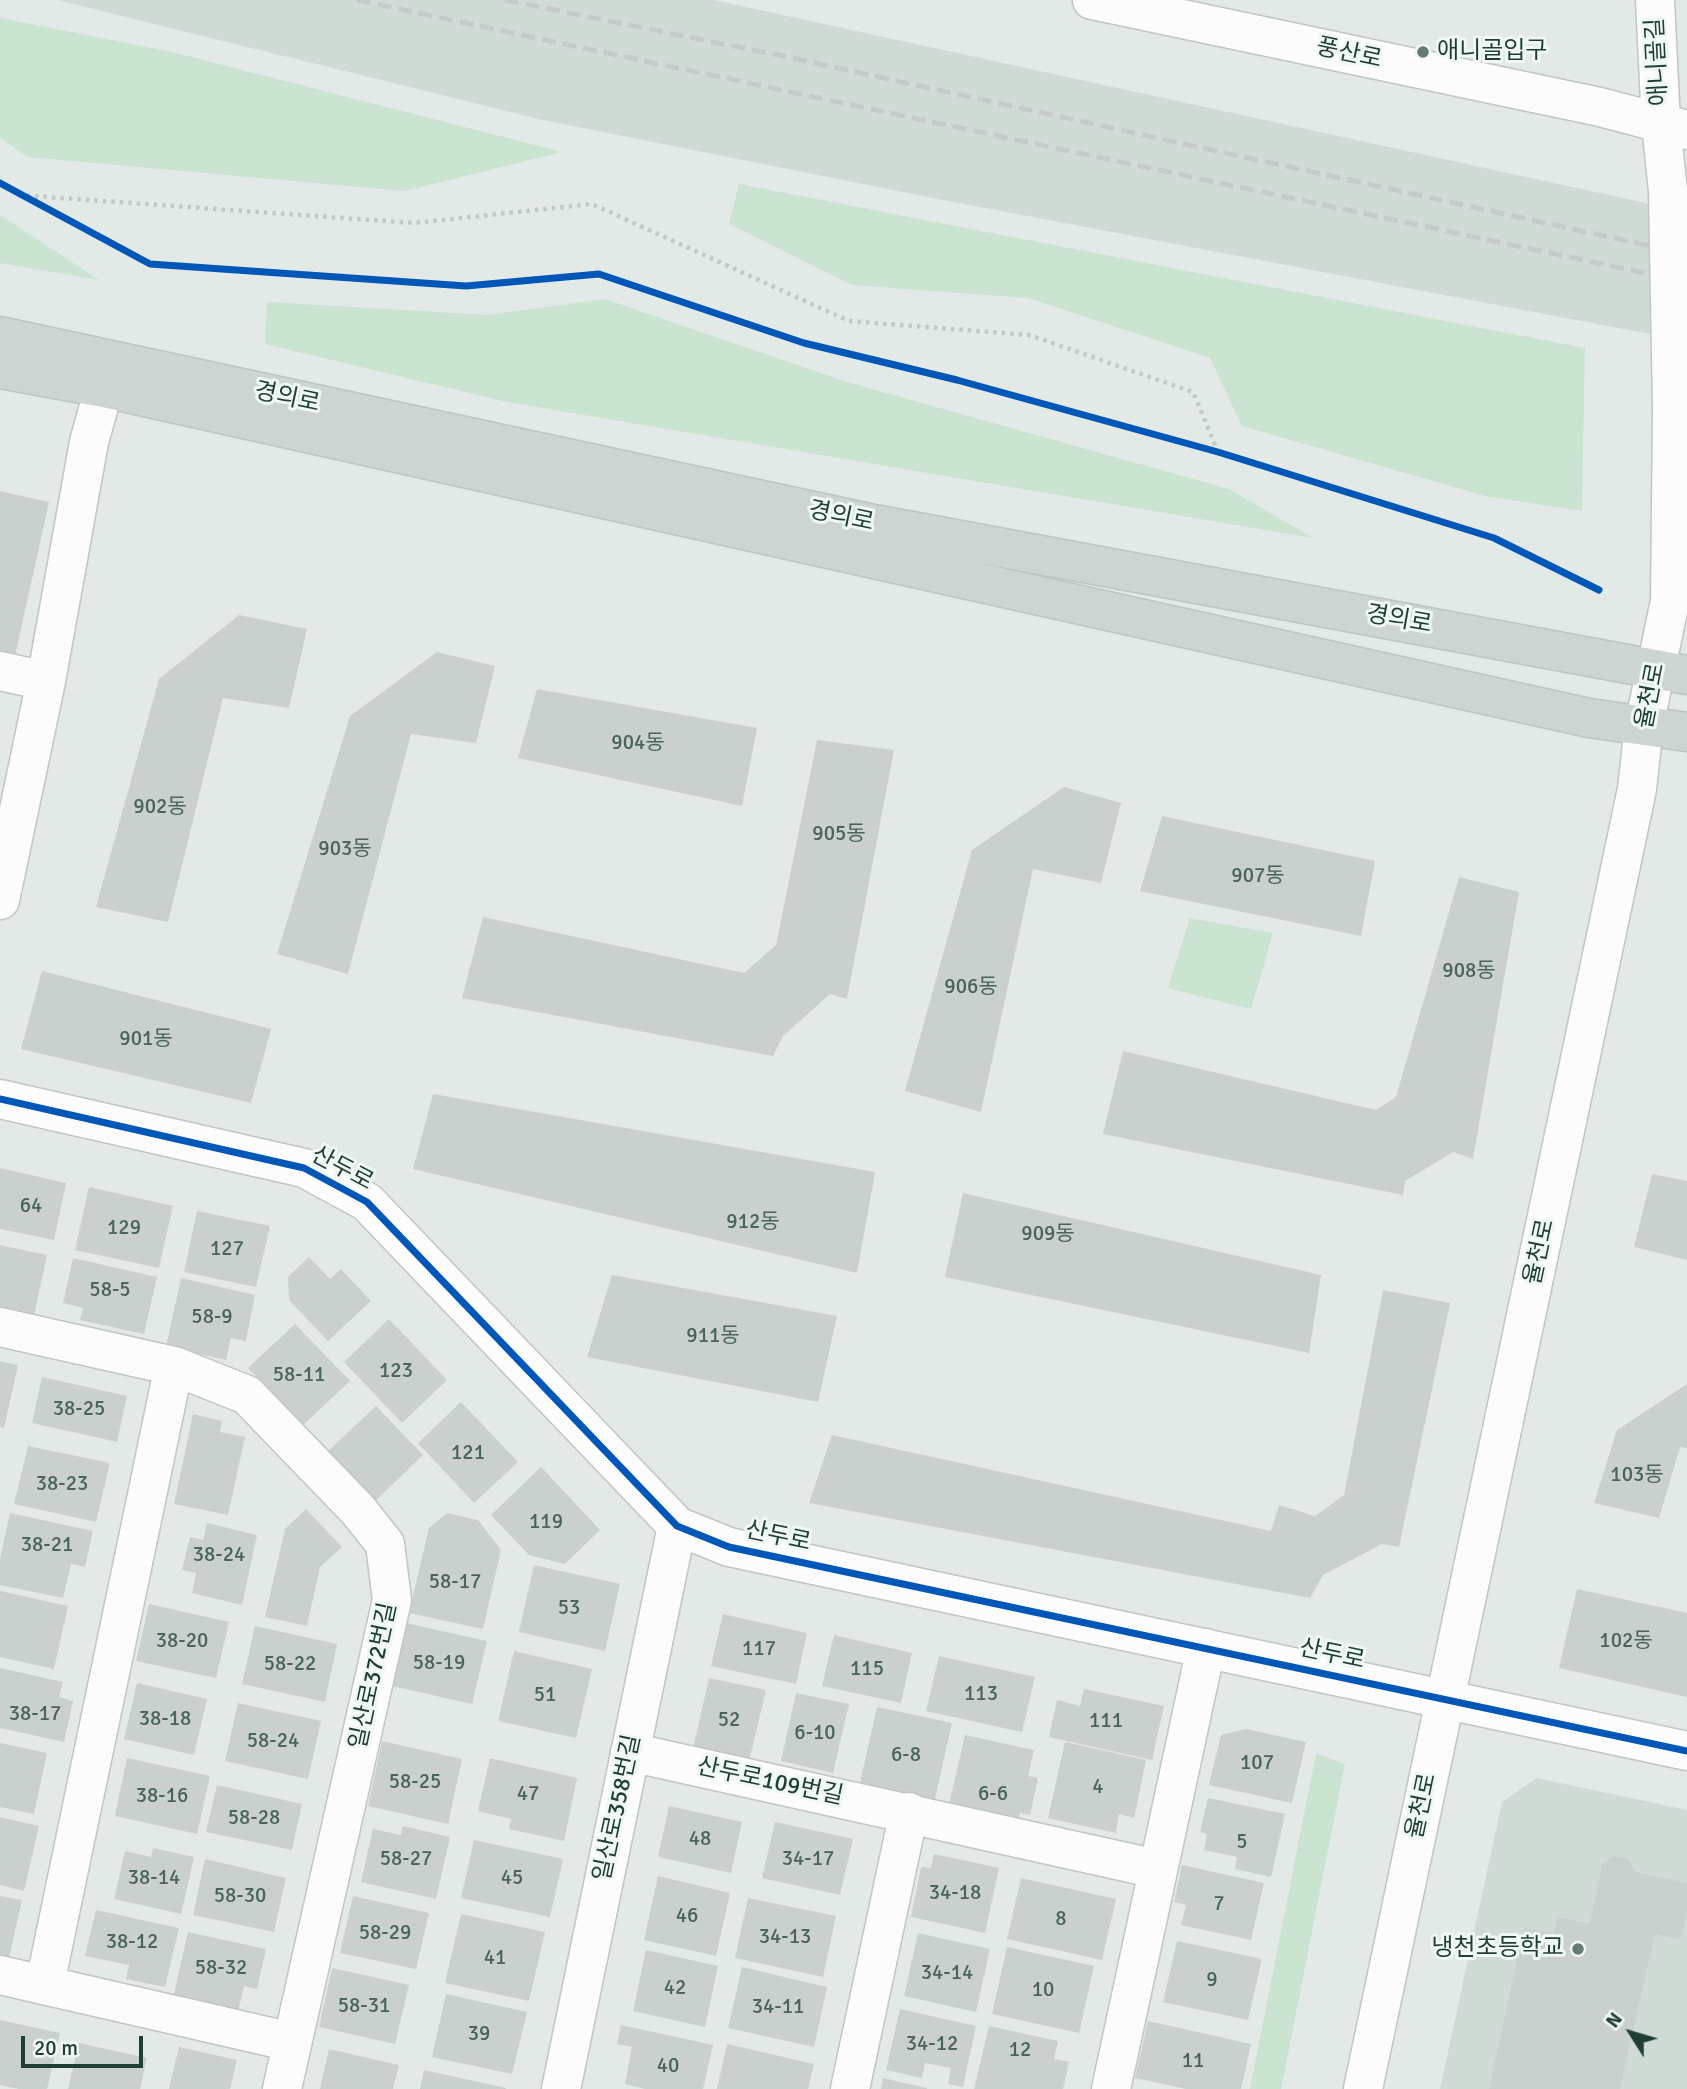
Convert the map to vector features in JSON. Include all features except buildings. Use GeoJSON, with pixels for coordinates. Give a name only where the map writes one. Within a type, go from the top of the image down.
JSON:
{"type":"FeatureCollection","features":[{"type":"Feature","properties":{"kind":"main road","name":"경의로"},"geometry":{"type":"LineString","coordinates":[[0,336],[874,524],[1671,672]]}},
{"type":"Feature","properties":{"kind":"main road","name":"경의로"},"geometry":{"type":"LineString","coordinates":[[0,369],[104,387],[1589,718],[1687,732]]}},
{"type":"Feature","properties":{"kind":"street","name":"풍산로"},"geometry":{"type":"LineString","coordinates":[[1092,0],[1600,107],[1674,127]]}},
{"type":"Feature","properties":{"kind":"street","name":"애니골길"},"geometry":{"type":"LineString","coordinates":[[1655,0],[1674,127]]}},
{"type":"Feature","properties":{"kind":"street","name":"율천로"},"geometry":{"type":"LineString","coordinates":[[1363,2089],[1637,789],[1644,726],[1671,672],[1672,410],[1668,191],[1674,127]]}},
{"type":"Feature","properties":{"kind":"street"},"geometry":{"type":"LineString","coordinates":[[2,882],[46,681],[89,442],[104,387]]}},
{"type":"Feature","properties":{"kind":"street"},"geometry":{"type":"LineString","coordinates":[[0,671],[46,681]]}},
{"type":"Feature","properties":{"kind":"street","name":"산두로"},"geometry":{"type":"LineString","coordinates":[[0,1099],[304,1168],[367,1202],[677,1527],[729,1547],[1382,1685],[1446,1702],[1687,1751]]}},
{"type":"Feature","properties":{"kind":"street","name":"일산로372번길"},"geometry":{"type":"LineString","coordinates":[[0,1327],[174,1366],[247,1395],[358,1510],[385,1544],[392,1600],[282,2089]]}},
{"type":"Feature","properties":{"kind":"street"},"geometry":{"type":"LineString","coordinates":[[45,1984],[174,1366]]}},
{"type":"Feature","properties":{"kind":"street","name":"일산로358번길"},"geometry":{"type":"LineString","coordinates":[[561,2089],[677,1527]]}},
{"type":"Feature","properties":{"kind":"street"},"geometry":{"type":"LineString","coordinates":[[1111,2089],[1206,1648]]}},
{"type":"Feature","properties":{"kind":"street","name":"산두로109번길"},"geometry":{"type":"LineString","coordinates":[[630,1752],[1157,1868]]}},
{"type":"Feature","properties":{"kind":"street"},"geometry":{"type":"LineString","coordinates":[[850,2089],[909,1812]]}},
{"type":"Feature","properties":{"kind":"street"},"geometry":{"type":"LineString","coordinates":[[0,1975],[292,2042]]}},
{"type":"Feature","properties":{"kind":"path"},"geometry":{"type":"LineString","coordinates":[[9,189],[42,208]]}},
{"type":"Feature","properties":{"kind":"path"},"geometry":{"type":"LineString","coordinates":[[18,195],[414,223],[592,204],[849,321],[1029,335],[1194,392],[1218,452]]}},
{"type":"Feature","properties":{"kind":"path"},"geometry":{"type":"LineString","coordinates":[[1205,449],[1231,456]]}},
{"type":"Feature","properties":{"kind":"shaded area"},"geometry":{"type":"Polygon","coordinates":[[[57,0],[714,0],[1687,212],[1687,341],[943,200],[543,120],[57,0]]]}},
{"type":"Feature","properties":{"kind":"shaded area","name":"냉천초등학교"},"geometry":{"type":"Polygon","coordinates":[[[1537,1778],[1687,1810],[1687,2089],[1440,2089],[1502,1802],[1537,1778]]]}},
{"type":"Feature","properties":{"kind":"green space"},"geometry":{"type":"Polygon","coordinates":[[[0,18],[172,52],[562,152],[404,191],[28,157],[0,138],[0,18]]]}},
{"type":"Feature","properties":{"kind":"green space"},"geometry":{"type":"Polygon","coordinates":[[[739,184],[1585,348],[1582,511],[1485,496],[1242,426],[1210,358],[1028,298],[852,285],[729,224],[739,184]]]}},
{"type":"Feature","properties":{"kind":"green space"},"geometry":{"type":"Polygon","coordinates":[[[0,215],[99,280],[0,263],[0,215]]]}},
{"type":"Feature","properties":{"kind":"green space"},"geometry":{"type":"Polygon","coordinates":[[[605,299],[847,382],[1229,489],[1313,538],[507,402],[265,344],[267,302],[488,315],[605,299]]]}},
{"type":"Feature","properties":{"kind":"green space"},"geometry":{"type":"Polygon","coordinates":[[[1190,918],[1273,933],[1251,1009],[1168,988],[1190,918]]]}},
{"type":"Feature","properties":{"kind":"green space"},"geometry":{"type":"Polygon","coordinates":[[[1316,1753],[1345,1764],[1281,2089],[1250,2089],[1316,1753]]]}},
{"type":"Feature","properties":{"kind":"railway"},"geometry":{"type":"LineString","coordinates":[[357,0],[1687,282]]}},
{"type":"Feature","properties":{"kind":"railway"},"geometry":{"type":"LineString","coordinates":[[505,0],[783,56],[1687,254]]}},
{"type":"Feature","properties":{"kind":"cycle path"},"geometry":{"type":"LineString","coordinates":[[0,183],[150,264],[466,286],[599,274],[804,343],[957,380],[1218,452],[1494,538],[1599,590]]}},
{"type":"Feature","properties":{"kind":"cycle path"},"geometry":{"type":"LineString","coordinates":[[0,1099],[304,1168],[367,1202],[677,1526],[729,1547],[1687,1751]]}},
{"type":"Feature","properties":{"kind":"place","name":"애니골입구"},"geometry":{"type":"Point","coordinates":[1423,52]}},
{"type":"Feature","properties":{"kind":"place","name":"냉천초등학교"},"geometry":{"type":"Point","coordinates":[1578,1949]}}]}
